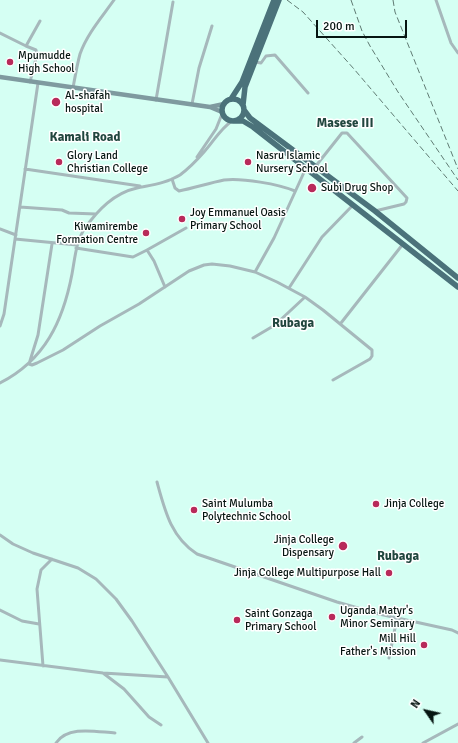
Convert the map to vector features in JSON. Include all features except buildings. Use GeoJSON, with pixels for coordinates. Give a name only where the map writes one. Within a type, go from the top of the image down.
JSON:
{"type":"FeatureCollection","features":[{"type":"Feature","properties":{"kind":"highway"},"geometry":{"type":"LineString","coordinates":[[274,0],[242,82],[231,99],[224,104],[222,113],[228,120],[242,121],[253,127],[458,287]]}},
{"type":"Feature","properties":{"kind":"highway"},"geometry":{"type":"LineString","coordinates":[[234,121],[242,117],[245,87],[279,0]]}},
{"type":"Feature","properties":{"kind":"highway"},"geometry":{"type":"LineString","coordinates":[[231,99],[240,101],[250,118],[375,211],[458,278]]}},
{"type":"Feature","properties":{"kind":"main road"},"geometry":{"type":"LineString","coordinates":[[0,77],[192,104],[210,107],[222,113]]}},
{"type":"Feature","properties":{"kind":"main road"},"geometry":{"type":"LineString","coordinates":[[210,107],[224,104]]}},
{"type":"Feature","properties":{"kind":"street"},"geometry":{"type":"LineString","coordinates":[[73,88],[83,47],[114,0]]}},
{"type":"Feature","properties":{"kind":"street"},"geometry":{"type":"LineString","coordinates":[[436,0],[451,43],[458,53]]}},
{"type":"Feature","properties":{"kind":"street"},"geometry":{"type":"LineString","coordinates":[[156,100],[173,2]]}},
{"type":"Feature","properties":{"kind":"street"},"geometry":{"type":"LineString","coordinates":[[26,46],[40,21]]}},
{"type":"Feature","properties":{"kind":"street"},"geometry":{"type":"LineString","coordinates":[[192,104],[199,68],[212,26]]}},
{"type":"Feature","properties":{"kind":"street"},"geometry":{"type":"LineString","coordinates":[[0,33],[36,50],[38,54],[30,82]]}},
{"type":"Feature","properties":{"kind":"street"},"geometry":{"type":"LineString","coordinates":[[255,62],[261,63],[266,56],[275,55],[308,93]]}},
{"type":"Feature","properties":{"kind":"street"},"geometry":{"type":"LineString","coordinates":[[0,326],[4,314],[38,83]]}},
{"type":"Feature","properties":{"kind":"street"},"geometry":{"type":"LineString","coordinates":[[195,161],[216,129],[222,113]]}},
{"type":"Feature","properties":{"kind":"street"},"geometry":{"type":"LineString","coordinates":[[0,383],[29,364],[49,339],[61,315],[81,234],[96,214],[111,200],[126,191],[158,184],[172,179],[185,171],[204,152],[226,126],[234,121]]}},
{"type":"Feature","properties":{"kind":"street"},"geometry":{"type":"LineString","coordinates":[[315,167],[342,133],[346,132],[407,198],[406,202],[402,204],[375,211]]}},
{"type":"Feature","properties":{"kind":"street"},"geometry":{"type":"LineString","coordinates":[[255,272],[274,238],[306,168]]}},
{"type":"Feature","properties":{"kind":"street"},"geometry":{"type":"LineString","coordinates":[[26,169],[143,187]]}},
{"type":"Feature","properties":{"kind":"street"},"geometry":{"type":"LineString","coordinates":[[172,179],[175,188],[178,191],[230,180],[280,186],[295,192]]}},
{"type":"Feature","properties":{"kind":"street"},"geometry":{"type":"LineString","coordinates":[[289,288],[322,237],[353,205]]}},
{"type":"Feature","properties":{"kind":"street"},"geometry":{"type":"LineString","coordinates":[[20,207],[62,210],[69,213],[96,214]]}},
{"type":"Feature","properties":{"kind":"street"},"geometry":{"type":"LineString","coordinates":[[0,229],[16,237],[133,257],[186,228]]}},
{"type":"Feature","properties":{"kind":"street"},"geometry":{"type":"LineString","coordinates":[[29,364],[38,335],[52,244]]}},
{"type":"Feature","properties":{"kind":"street"},"geometry":{"type":"LineString","coordinates":[[341,323],[403,244]]}},
{"type":"Feature","properties":{"kind":"street"},"geometry":{"type":"LineString","coordinates":[[147,250],[154,261],[165,287]]}},
{"type":"Feature","properties":{"kind":"street"},"geometry":{"type":"LineString","coordinates":[[29,364],[34,365],[63,350],[189,271],[204,265],[230,266],[266,276],[305,297],[341,323],[372,350],[373,353],[370,359],[333,380]]}},
{"type":"Feature","properties":{"kind":"street"},"geometry":{"type":"LineString","coordinates":[[253,338],[275,326],[305,297]]}},
{"type":"Feature","properties":{"kind":"street"},"geometry":{"type":"LineString","coordinates":[[157,482],[165,512],[174,532],[186,546],[197,554],[336,602],[397,618],[452,630],[458,633]]}},
{"type":"Feature","properties":{"kind":"street"},"geometry":{"type":"LineString","coordinates":[[0,535],[13,544],[33,553],[84,571],[107,589],[132,621],[208,743]]}},
{"type":"Feature","properties":{"kind":"street"},"geometry":{"type":"LineString","coordinates":[[43,666],[37,594],[40,574],[43,568],[52,559]]}},
{"type":"Feature","properties":{"kind":"street"},"geometry":{"type":"LineString","coordinates":[[0,610],[22,622],[39,624]]}},
{"type":"Feature","properties":{"kind":"street"},"geometry":{"type":"LineString","coordinates":[[389,658],[397,618]]}},
{"type":"Feature","properties":{"kind":"street"},"geometry":{"type":"LineString","coordinates":[[0,660],[43,666],[168,677]]}},
{"type":"Feature","properties":{"kind":"street"},"geometry":{"type":"LineString","coordinates":[[103,672],[124,689],[150,717],[161,725]]}},
{"type":"Feature","properties":{"kind":"street"},"geometry":{"type":"LineString","coordinates":[[423,743],[458,724]]}},
{"type":"Feature","properties":{"kind":"street"},"geometry":{"type":"LineString","coordinates":[[56,743],[61,736],[66,734],[84,731],[115,733]]}},
{"type":"Feature","properties":{"kind":"street"},"geometry":{"type":"LineString","coordinates":[[354,743],[362,737]]}},
{"type":"Feature","properties":{"kind":"railway"},"geometry":{"type":"LineString","coordinates":[[287,0],[303,12],[354,69],[458,191]]}},
{"type":"Feature","properties":{"kind":"railway"},"geometry":{"type":"LineString","coordinates":[[351,0],[362,31],[370,46],[398,92],[458,180]]}},
{"type":"Feature","properties":{"kind":"railway"},"geometry":{"type":"LineString","coordinates":[[393,0],[395,12],[458,169]]}},
{"type":"Feature","properties":{"kind":"place","name":"Mpumudde High School"},"geometry":{"type":"Point","coordinates":[10,62]}},
{"type":"Feature","properties":{"kind":"place","name":"Al-shafah hospital"},"geometry":{"type":"Point","coordinates":[56,102]}},
{"type":"Feature","properties":{"kind":"place","name":"Glory Land Christian College"},"geometry":{"type":"Point","coordinates":[59,162]}},
{"type":"Feature","properties":{"kind":"place","name":"Nasru Islamic Nursery School"},"geometry":{"type":"Point","coordinates":[248,162]}},
{"type":"Feature","properties":{"kind":"place","name":"Subi Drug Shop"},"geometry":{"type":"Point","coordinates":[312,188]}},
{"type":"Feature","properties":{"kind":"place","name":"Joy Emmanuel Oasis Primary School"},"geometry":{"type":"Point","coordinates":[182,219]}},
{"type":"Feature","properties":{"kind":"place","name":"Kiwamirembe Formation Centre"},"geometry":{"type":"Point","coordinates":[146,233]}},
{"type":"Feature","properties":{"kind":"place","name":"Jinja College"},"geometry":{"type":"Point","coordinates":[376,504]}},
{"type":"Feature","properties":{"kind":"place","name":"Saint Mulumba Polytechnic School"},"geometry":{"type":"Point","coordinates":[194,510]}},
{"type":"Feature","properties":{"kind":"place","name":"Jinja College Dispensary"},"geometry":{"type":"Point","coordinates":[343,546]}},
{"type":"Feature","properties":{"kind":"place","name":"Jinja College Multipurpose Hall"},"geometry":{"type":"Point","coordinates":[389,573]}},
{"type":"Feature","properties":{"kind":"place","name":"Uganda Matyr's Minor Seminary"},"geometry":{"type":"Point","coordinates":[332,617]}},
{"type":"Feature","properties":{"kind":"place","name":"Saint Gonzaga Primary School"},"geometry":{"type":"Point","coordinates":[237,620]}},
{"type":"Feature","properties":{"kind":"place","name":"Mill Hill Father's Mission"},"geometry":{"type":"Point","coordinates":[424,645]}},
{"type":"Feature","properties":{"kind":"district","name":"Masese III"},"geometry":{"type":"Point","coordinates":[345,124]}},
{"type":"Feature","properties":{"kind":"district","name":"Kamali Road"},"geometry":{"type":"Point","coordinates":[85,138]}},
{"type":"Feature","properties":{"kind":"district","name":"Rubaga"},"geometry":{"type":"Point","coordinates":[293,324]}},
{"type":"Feature","properties":{"kind":"district","name":"Rubaga"},"geometry":{"type":"Point","coordinates":[398,557]}}]}
